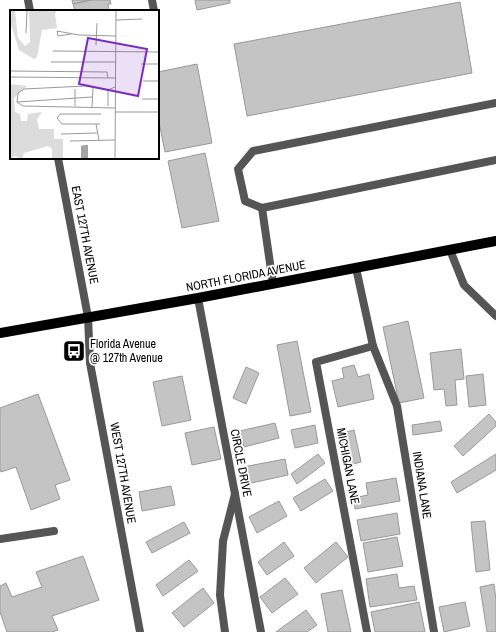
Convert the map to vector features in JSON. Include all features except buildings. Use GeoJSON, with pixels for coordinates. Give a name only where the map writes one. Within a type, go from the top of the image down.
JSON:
{"type":"FeatureCollection","features":[{"type":"Feature","properties":{"kind":"main road","name":"NORTH FLORIDA AVENUE"},"geometry":{"type":"LineString","coordinates":[[0,333],[274,284],[496,241]]}},
{"type":"Feature","properties":{"kind":"street"},"geometry":{"type":"LineString","coordinates":[[28,0],[30,10]]}},
{"type":"Feature","properties":{"kind":"street"},"geometry":{"type":"LineString","coordinates":[[152,0],[154,10]]}},
{"type":"Feature","properties":{"kind":"street"},"geometry":{"type":"LineString","coordinates":[[496,103],[253,151],[238,169],[244,201],[262,208],[496,160]]}},
{"type":"Feature","properties":{"kind":"street","name":"EAST 127TH AVENUE"},"geometry":{"type":"LineString","coordinates":[[58,159],[88,317]]}},
{"type":"Feature","properties":{"kind":"street"},"geometry":{"type":"LineString","coordinates":[[262,208],[274,284]]}},
{"type":"Feature","properties":{"kind":"street"},"geometry":{"type":"LineString","coordinates":[[450,250],[464,285],[496,316]]}},
{"type":"Feature","properties":{"kind":"street","name":"INDIANA LANE"},"geometry":{"type":"LineString","coordinates":[[356,268],[373,346],[397,406],[434,632]]}},
{"type":"Feature","properties":{"kind":"street","name":"CIRCLE DRIVE"},"geometry":{"type":"LineString","coordinates":[[198,298],[261,632]]}},
{"type":"Feature","properties":{"kind":"street","name":"WEST 127TH AVENUE"},"geometry":{"type":"LineString","coordinates":[[88,317],[90,363],[140,632]]}},
{"type":"Feature","properties":{"kind":"street","name":"MICHIGAN LANE"},"geometry":{"type":"LineString","coordinates":[[367,632],[316,362],[373,346]]}},
{"type":"Feature","properties":{"kind":"street"},"geometry":{"type":"LineString","coordinates":[[225,632],[220,595],[223,542],[235,494]]}},
{"type":"Feature","properties":{"kind":"street"},"geometry":{"type":"LineString","coordinates":[[0,539],[54,531]]}},
{"type":"Feature","properties":{"kind":"place","name":"Florida Avenue @ 127th Avenue"},"geometry":{"type":"Point","coordinates":[74,351]}}]}
